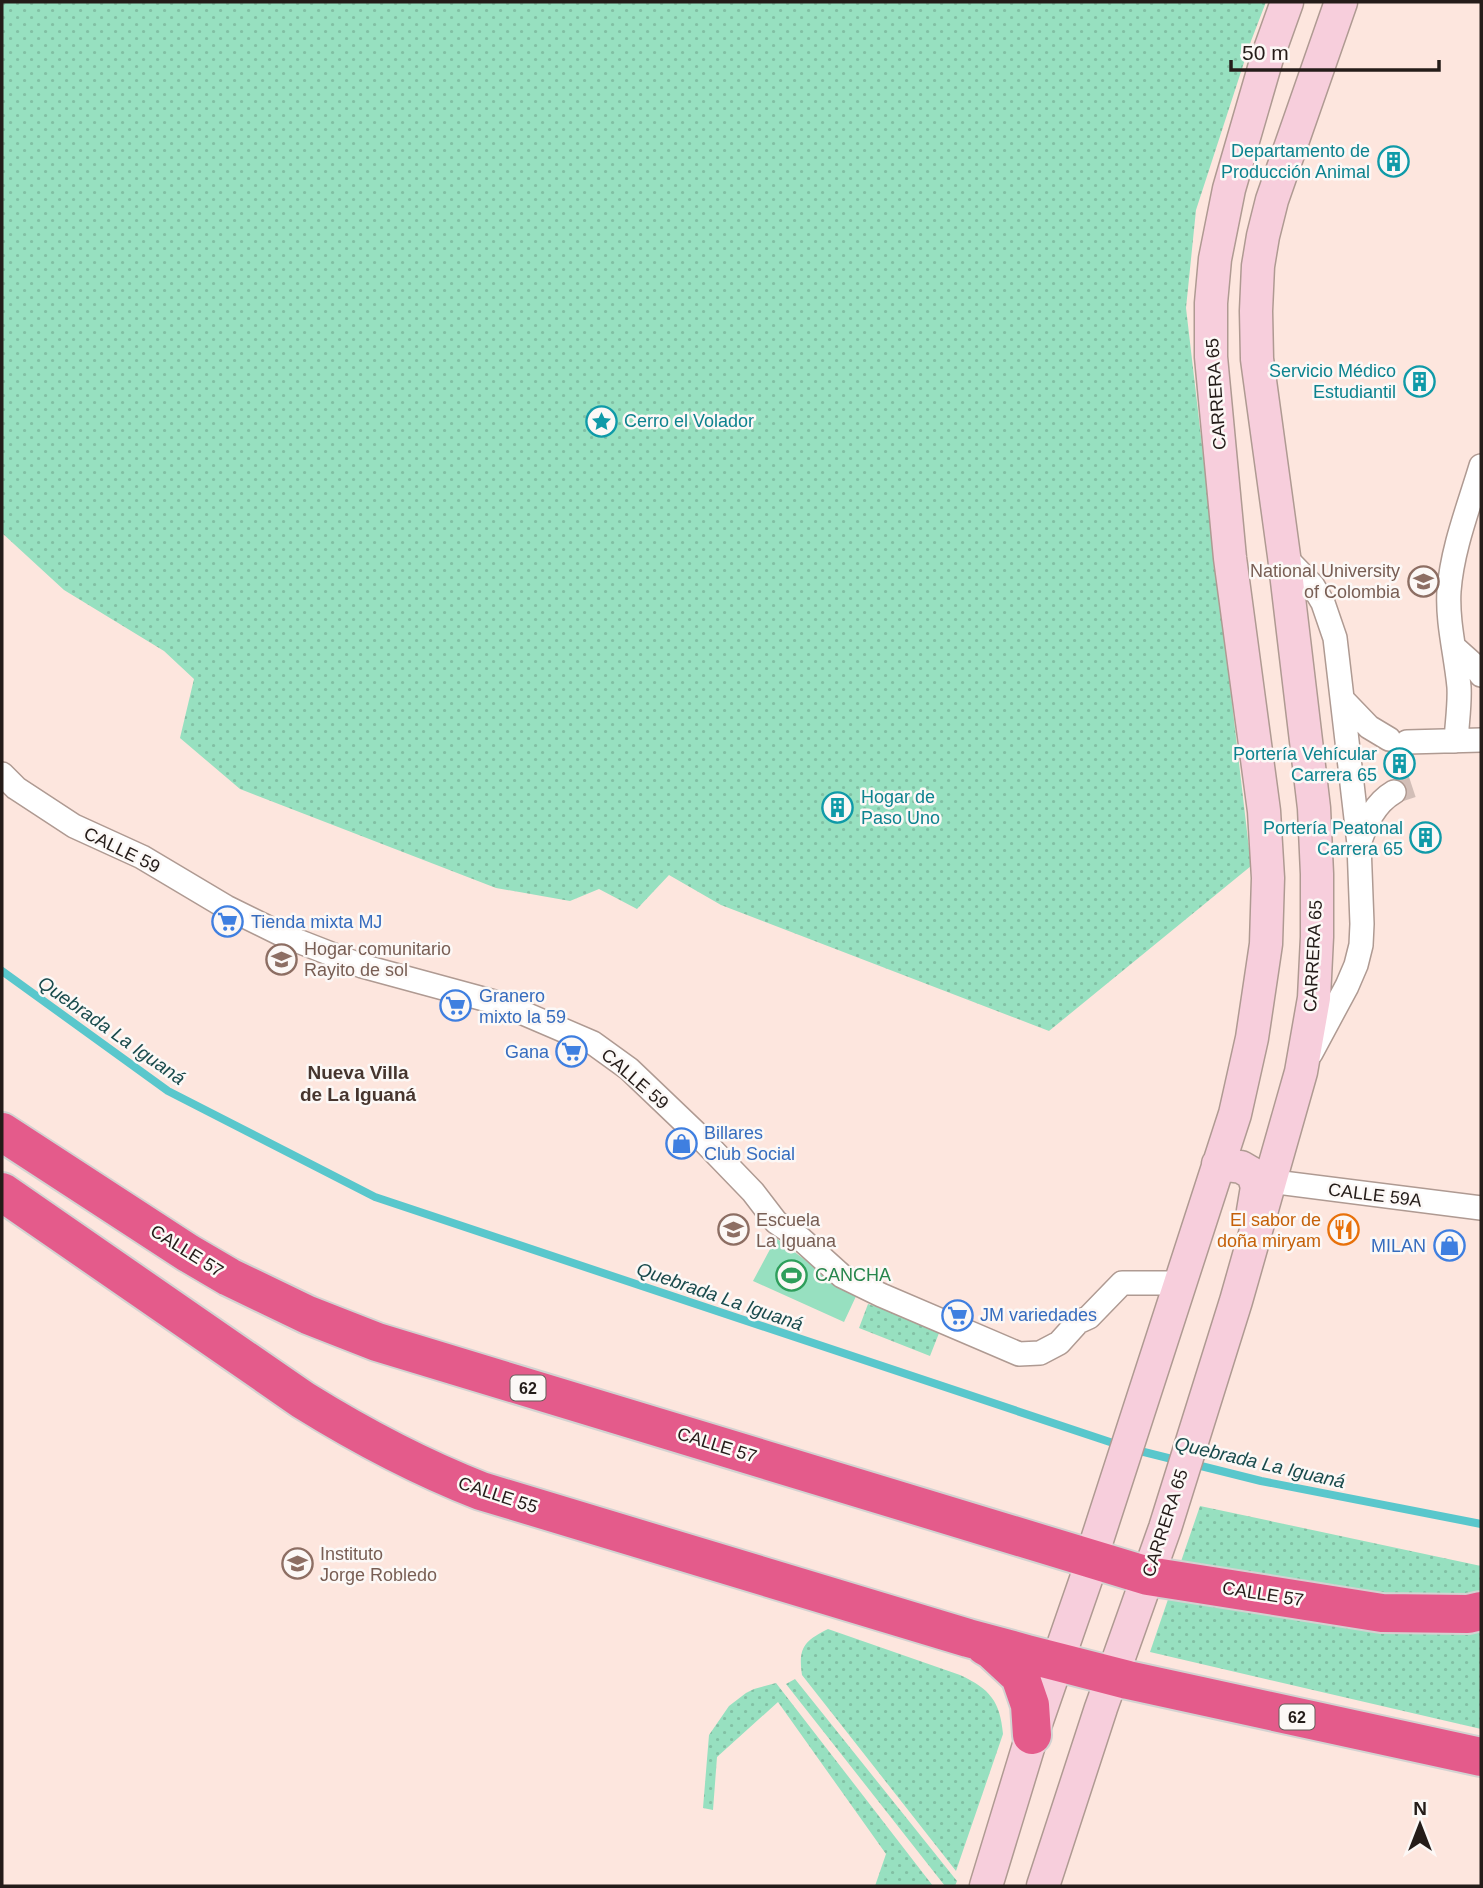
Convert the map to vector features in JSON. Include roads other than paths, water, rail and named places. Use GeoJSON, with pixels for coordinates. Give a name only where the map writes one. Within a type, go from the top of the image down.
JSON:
{"type":"FeatureCollection","features":[{"type":"Feature","properties":{"kind":"highway","name":"CALLE 57"},"geometry":{"type":"LineString","coordinates":[[2,1132],[188,1253],[272,1299],[377,1342],[1148,1576],[1381,1613],[1475,1612]]}},
{"type":"Feature","properties":{"kind":"highway","name":"CALLE 55"},"geometry":{"type":"LineString","coordinates":[[2,1192],[303,1400],[353,1432],[423,1467],[481,1491],[968,1638],[1057,1662]]}},
{"type":"Feature","properties":{"kind":"highway"},"geometry":{"type":"LineString","coordinates":[[968,1638],[992,1650],[1020,1676],[1030,1705],[1032,1735]]}},
{"type":"Feature","properties":{"kind":"highway","name":"62"},"geometry":{"type":"LineString","coordinates":[[1057,1662],[1481,1757]]}},
{"type":"Feature","properties":{"kind":"main road","name":"CARRERA 65"},"geometry":{"type":"LineString","coordinates":[[986,1886],[1032,1735],[1093,1559],[1234,1114],[1252,1038],[1266,944],[1268,878],[1264,811],[1229,545],[1211,357],[1211,303],[1215,259],[1228,189],[1267,58],[1287,2]]}},
{"type":"Feature","properties":{"kind":"main road","name":"CARRERA 65"},"geometry":{"type":"LineString","coordinates":[[1043,1886],[1101,1708],[1165,1528],[1239,1288],[1301,1072],[1314,998],[1317,874],[1314,808],[1258,359],[1256,311],[1263,236],[1276,189],[1341,2]]}},
{"type":"Feature","properties":{"kind":"main road"},"geometry":{"type":"LineString","coordinates":[[1218,1164],[1241,1167],[1253,1174],[1256,1180],[1239,1288]]}},
{"type":"Feature","properties":{"kind":"street"},"geometry":{"type":"LineString","coordinates":[[1456,741],[1459,692],[1449,619],[1449,592],[1452,566],[1481,466]]}},
{"type":"Feature","properties":{"kind":"street"},"geometry":{"type":"LineString","coordinates":[[1284,556],[1313,586],[1323,603],[1335,638],[1359,844],[1362,924],[1361,946],[1356,965],[1301,1072]]}},
{"type":"Feature","properties":{"kind":"street"},"geometry":{"type":"LineString","coordinates":[[1455,648],[1474,665],[1481,676]]}},
{"type":"Feature","properties":{"kind":"street"},"geometry":{"type":"LineString","coordinates":[[1343,700],[1369,727],[1398,740],[1481,740]]}},
{"type":"Feature","properties":{"kind":"street","name":"CALLE 59"},"geometry":{"type":"LineString","coordinates":[[2,774],[16,788],[74,826],[142,857],[226,907],[285,936],[362,966],[502,1004],[593,1043],[629,1069],[696,1133],[753,1192],[776,1222],[801,1239],[842,1276],[926,1315],[1019,1354],[1040,1353],[1059,1343],[1078,1322],[1089,1317],[1122,1283],[1177,1291]]}},
{"type":"Feature","properties":{"kind":"street"},"geometry":{"type":"LineString","coordinates":[[1359,844],[1365,826],[1377,806],[1394,792]]}},
{"type":"Feature","properties":{"kind":"street","name":"CALLE 59A"},"geometry":{"type":"LineString","coordinates":[[1269,1181],[1481,1208]]}},
{"type":"Feature","properties":{"kind":"waterway","name":"Quebrada La Iguaná"},"geometry":{"type":"LineString","coordinates":[[2,971],[168,1091],[375,1197],[1119,1445]]}},
{"type":"Feature","properties":{"kind":"waterway","name":"Quebrada La Iguaná"},"geometry":{"type":"LineString","coordinates":[[1132,1449],[1180,1461]]}},
{"type":"Feature","properties":{"kind":"waterway","name":"Quebrada La Iguaná"},"geometry":{"type":"LineString","coordinates":[[1193,1464],[1261,1481],[1481,1524]]}},
{"type":"Feature","properties":{"kind":"tunnel"},"geometry":{"type":"LineString","coordinates":[[1394,792],[1412,786]]}},
{"type":"Feature","properties":{"kind":"place","name":"Departamento de Producción Animal"},"geometry":{"type":"Point","coordinates":[1393,161]}},
{"type":"Feature","properties":{"kind":"place","name":"Servicio Médico Estudiantil"},"geometry":{"type":"Point","coordinates":[1419,381]}},
{"type":"Feature","properties":{"kind":"place","name":"Cerro el Volador"},"geometry":{"type":"Point","coordinates":[601,421]}},
{"type":"Feature","properties":{"kind":"place","name":"National University of Colombia"},"geometry":{"type":"Point","coordinates":[1423,581]}},
{"type":"Feature","properties":{"kind":"place","name":"Portería Vehícular Carrera 65"},"geometry":{"type":"Point","coordinates":[1400,764]}},
{"type":"Feature","properties":{"kind":"place","name":"Hogar de Paso Uno"},"geometry":{"type":"Point","coordinates":[838,807]}},
{"type":"Feature","properties":{"kind":"place","name":"Portería Peatonal Carrera 65"},"geometry":{"type":"Point","coordinates":[1426,838]}},
{"type":"Feature","properties":{"kind":"place","name":"Tienda mixta MJ"},"geometry":{"type":"Point","coordinates":[228,922]}},
{"type":"Feature","properties":{"kind":"place","name":"Hogar comunitario Rayito de sol"},"geometry":{"type":"Point","coordinates":[281,959]}},
{"type":"Feature","properties":{"kind":"place","name":"Granero mixto la 59"},"geometry":{"type":"Point","coordinates":[456,1006]}},
{"type":"Feature","properties":{"kind":"place","name":"Gana"},"geometry":{"type":"Point","coordinates":[572,1052]}},
{"type":"Feature","properties":{"kind":"place","name":"Billares Club Social"},"geometry":{"type":"Point","coordinates":[681,1143]}},
{"type":"Feature","properties":{"kind":"place","name":"Escuela La Iguana"},"geometry":{"type":"Point","coordinates":[733,1230]}},
{"type":"Feature","properties":{"kind":"place","name":"El sabor de doña miryam"},"geometry":{"type":"Point","coordinates":[1344,1230]}},
{"type":"Feature","properties":{"kind":"place","name":"MILAN"},"geometry":{"type":"Point","coordinates":[1449,1246]}},
{"type":"Feature","properties":{"kind":"place","name":"CANCHA"},"geometry":{"type":"Point","coordinates":[792,1275]}},
{"type":"Feature","properties":{"kind":"place","name":"JM variedades"},"geometry":{"type":"Point","coordinates":[957,1315]}},
{"type":"Feature","properties":{"kind":"place","name":"Instituto Jorge Robledo"},"geometry":{"type":"Point","coordinates":[297,1564]}},
{"type":"Feature","properties":{"kind":"district","name":"Nueva Villa de La Iguaná"},"geometry":{"type":"Point","coordinates":[358,1083]}}]}
